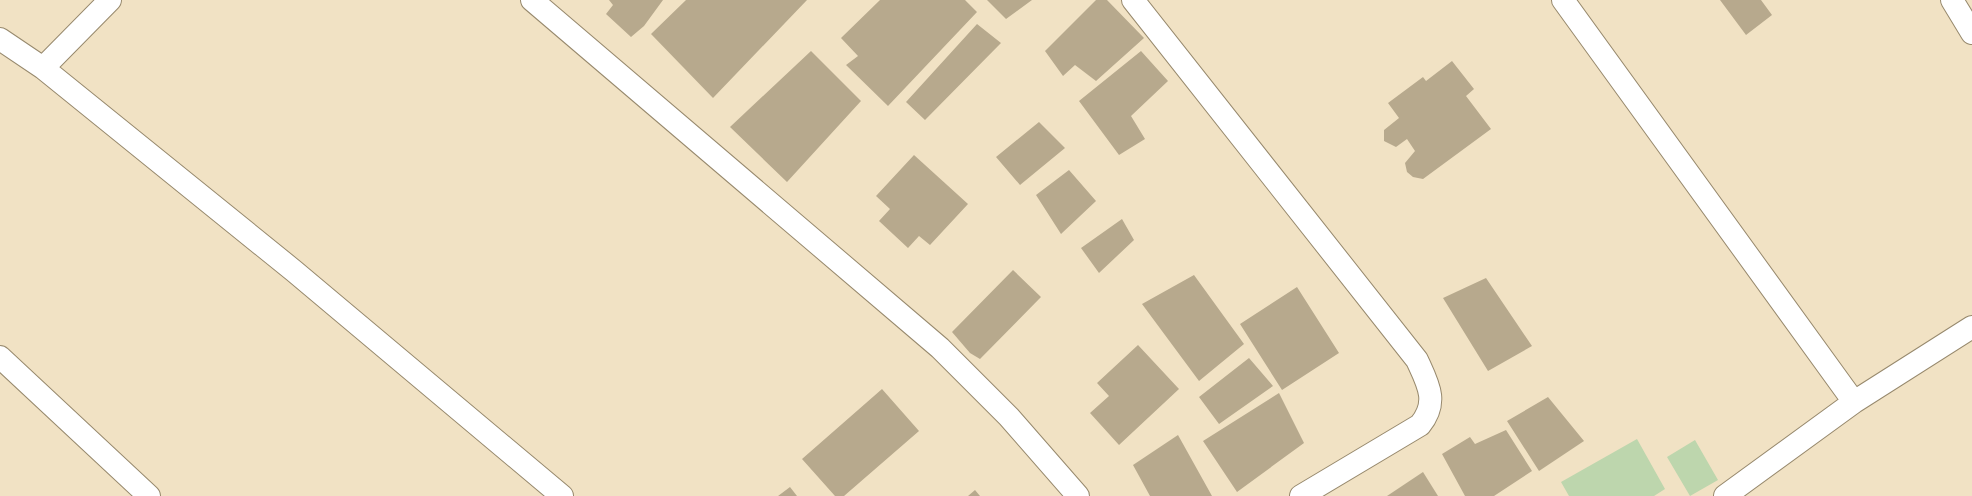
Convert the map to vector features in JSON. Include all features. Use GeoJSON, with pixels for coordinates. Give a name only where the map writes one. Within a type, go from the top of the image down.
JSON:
{"type":"FeatureCollection","features":[{"type":"Feature","properties":{"kind":"street"},"geometry":{"type":"LineString","coordinates":[[43,68],[110,0]]}},
{"type":"Feature","properties":{"kind":"street"},"geometry":{"type":"LineString","coordinates":[[532,0],[940,348],[1009,417],[1078,496]]}},
{"type":"Feature","properties":{"kind":"street"},"geometry":{"type":"LineString","coordinates":[[1133,0],[1417,360],[1427,382],[1432,401],[1428,416],[1420,424],[1301,496]]}},
{"type":"Feature","properties":{"kind":"street"},"geometry":{"type":"LineString","coordinates":[[1563,0],[1854,402]]}},
{"type":"Feature","properties":{"kind":"street"},"geometry":{"type":"LineString","coordinates":[[1952,0],[1972,33]]}},
{"type":"Feature","properties":{"kind":"street"},"geometry":{"type":"LineString","coordinates":[[0,40],[43,68],[294,271],[562,496]]}},
{"type":"Feature","properties":{"kind":"street"},"geometry":{"type":"LineString","coordinates":[[1725,496],[1854,402],[1972,327]]}},
{"type":"Feature","properties":{"kind":"street"},"geometry":{"type":"LineString","coordinates":[[0,357],[149,496]]}},
{"type":"Feature","properties":{"kind":"green space"},"geometry":{"type":"Polygon","coordinates":[[[1637,439],[1665,489],[1654,496],[1569,496],[1561,482],[1637,439]]]}},
{"type":"Feature","properties":{"kind":"green space"},"geometry":{"type":"Polygon","coordinates":[[[1695,440],[1718,480],[1690,496],[1667,457],[1695,440]]]}},
{"type":"Feature","properties":{"kind":"building"},"geometry":{"type":"Polygon","coordinates":[[[609,0],[663,0],[644,26],[631,37],[606,14],[613,5],[609,0]]]}},
{"type":"Feature","properties":{"kind":"building"},"geometry":{"type":"Polygon","coordinates":[[[686,0],[807,0],[713,98],[651,34],[686,0]]]}},
{"type":"Feature","properties":{"kind":"building"},"geometry":{"type":"Polygon","coordinates":[[[880,0],[965,0],[977,12],[888,106],[846,65],[858,56],[841,38],[880,0]]]}},
{"type":"Feature","properties":{"kind":"building"},"geometry":{"type":"Polygon","coordinates":[[[987,0],[1032,0],[1006,19],[987,0]]]}},
{"type":"Feature","properties":{"kind":"building"},"geometry":{"type":"Polygon","coordinates":[[[1096,0],[1107,0],[1144,38],[1096,81],[1075,65],[1063,76],[1045,51],[1096,0]]]}},
{"type":"Feature","properties":{"kind":"building"},"geometry":{"type":"Polygon","coordinates":[[[1720,0],[1761,0],[1772,15],[1746,35],[1720,0]]]}},
{"type":"Feature","properties":{"kind":"building"},"geometry":{"type":"Polygon","coordinates":[[[977,24],[1001,43],[925,120],[906,102],[977,24]]]}},
{"type":"Feature","properties":{"kind":"building"},"geometry":{"type":"Polygon","coordinates":[[[811,51],[861,101],[787,182],[730,127],[811,51]]]}},
{"type":"Feature","properties":{"kind":"building"},"geometry":{"type":"Polygon","coordinates":[[[1141,51],[1168,81],[1131,116],[1145,139],[1119,155],[1079,101],[1141,51]]]}},
{"type":"Feature","properties":{"kind":"building"},"geometry":{"type":"Polygon","coordinates":[[[1452,61],[1474,89],[1466,96],[1491,129],[1423,179],[1413,177],[1407,172],[1405,163],[1415,151],[1407,139],[1396,147],[1384,141],[1384,130],[1399,118],[1388,103],[1423,77],[1426,81],[1452,61]]]}},
{"type":"Feature","properties":{"kind":"building"},"geometry":{"type":"Polygon","coordinates":[[[1039,122],[1065,148],[1020,185],[996,157],[1039,122]]]}},
{"type":"Feature","properties":{"kind":"building"},"geometry":{"type":"Polygon","coordinates":[[[914,155],[968,204],[930,245],[919,236],[908,248],[879,221],[890,209],[876,196],[914,155]]]}},
{"type":"Feature","properties":{"kind":"building"},"geometry":{"type":"Polygon","coordinates":[[[1069,170],[1096,201],[1061,234],[1036,195],[1069,170]]]}},
{"type":"Feature","properties":{"kind":"building"},"geometry":{"type":"Polygon","coordinates":[[[1122,219],[1134,240],[1099,273],[1081,248],[1122,219]]]}},
{"type":"Feature","properties":{"kind":"building"},"geometry":{"type":"Polygon","coordinates":[[[1013,270],[1041,297],[980,359],[970,353],[952,332],[1013,270]]]}},
{"type":"Feature","properties":{"kind":"building"},"geometry":{"type":"Polygon","coordinates":[[[1194,275],[1244,344],[1199,381],[1142,304],[1194,275]]]}},
{"type":"Feature","properties":{"kind":"building"},"geometry":{"type":"Polygon","coordinates":[[[1486,278],[1532,346],[1488,371],[1443,298],[1486,278]]]}},
{"type":"Feature","properties":{"kind":"building"},"geometry":{"type":"Polygon","coordinates":[[[1297,287],[1339,353],[1282,390],[1240,324],[1297,287]]]}},
{"type":"Feature","properties":{"kind":"building"},"geometry":{"type":"Polygon","coordinates":[[[1138,345],[1179,389],[1119,445],[1090,413],[1109,396],[1097,383],[1138,345]]]}},
{"type":"Feature","properties":{"kind":"building"},"geometry":{"type":"Polygon","coordinates":[[[1249,358],[1273,386],[1219,424],[1199,397],[1249,358]]]}},
{"type":"Feature","properties":{"kind":"building"},"geometry":{"type":"Polygon","coordinates":[[[882,389],[919,431],[844,496],[835,496],[802,459],[882,389]]]}},
{"type":"Feature","properties":{"kind":"building"},"geometry":{"type":"Polygon","coordinates":[[[1279,393],[1304,443],[1237,492],[1203,441],[1279,393]]]}},
{"type":"Feature","properties":{"kind":"building"},"geometry":{"type":"Polygon","coordinates":[[[1548,397],[1584,441],[1539,471],[1507,421],[1548,397]]]}},
{"type":"Feature","properties":{"kind":"building"},"geometry":{"type":"Polygon","coordinates":[[[1506,430],[1532,471],[1494,496],[1465,496],[1442,454],[1470,437],[1475,444],[1506,430]]]}},
{"type":"Feature","properties":{"kind":"building"},"geometry":{"type":"Polygon","coordinates":[[[1178,435],[1212,496],[1150,496],[1133,465],[1178,435]]]}},
{"type":"Feature","properties":{"kind":"building"},"geometry":{"type":"Polygon","coordinates":[[[1423,472],[1438,496],[1387,496],[1423,472]]]}},
{"type":"Feature","properties":{"kind":"building"},"geometry":{"type":"Polygon","coordinates":[[[790,487],[797,496],[778,496],[790,487]]]}},
{"type":"Feature","properties":{"kind":"building"},"geometry":{"type":"Polygon","coordinates":[[[975,490],[980,496],[968,496],[975,490]]]}}]}
